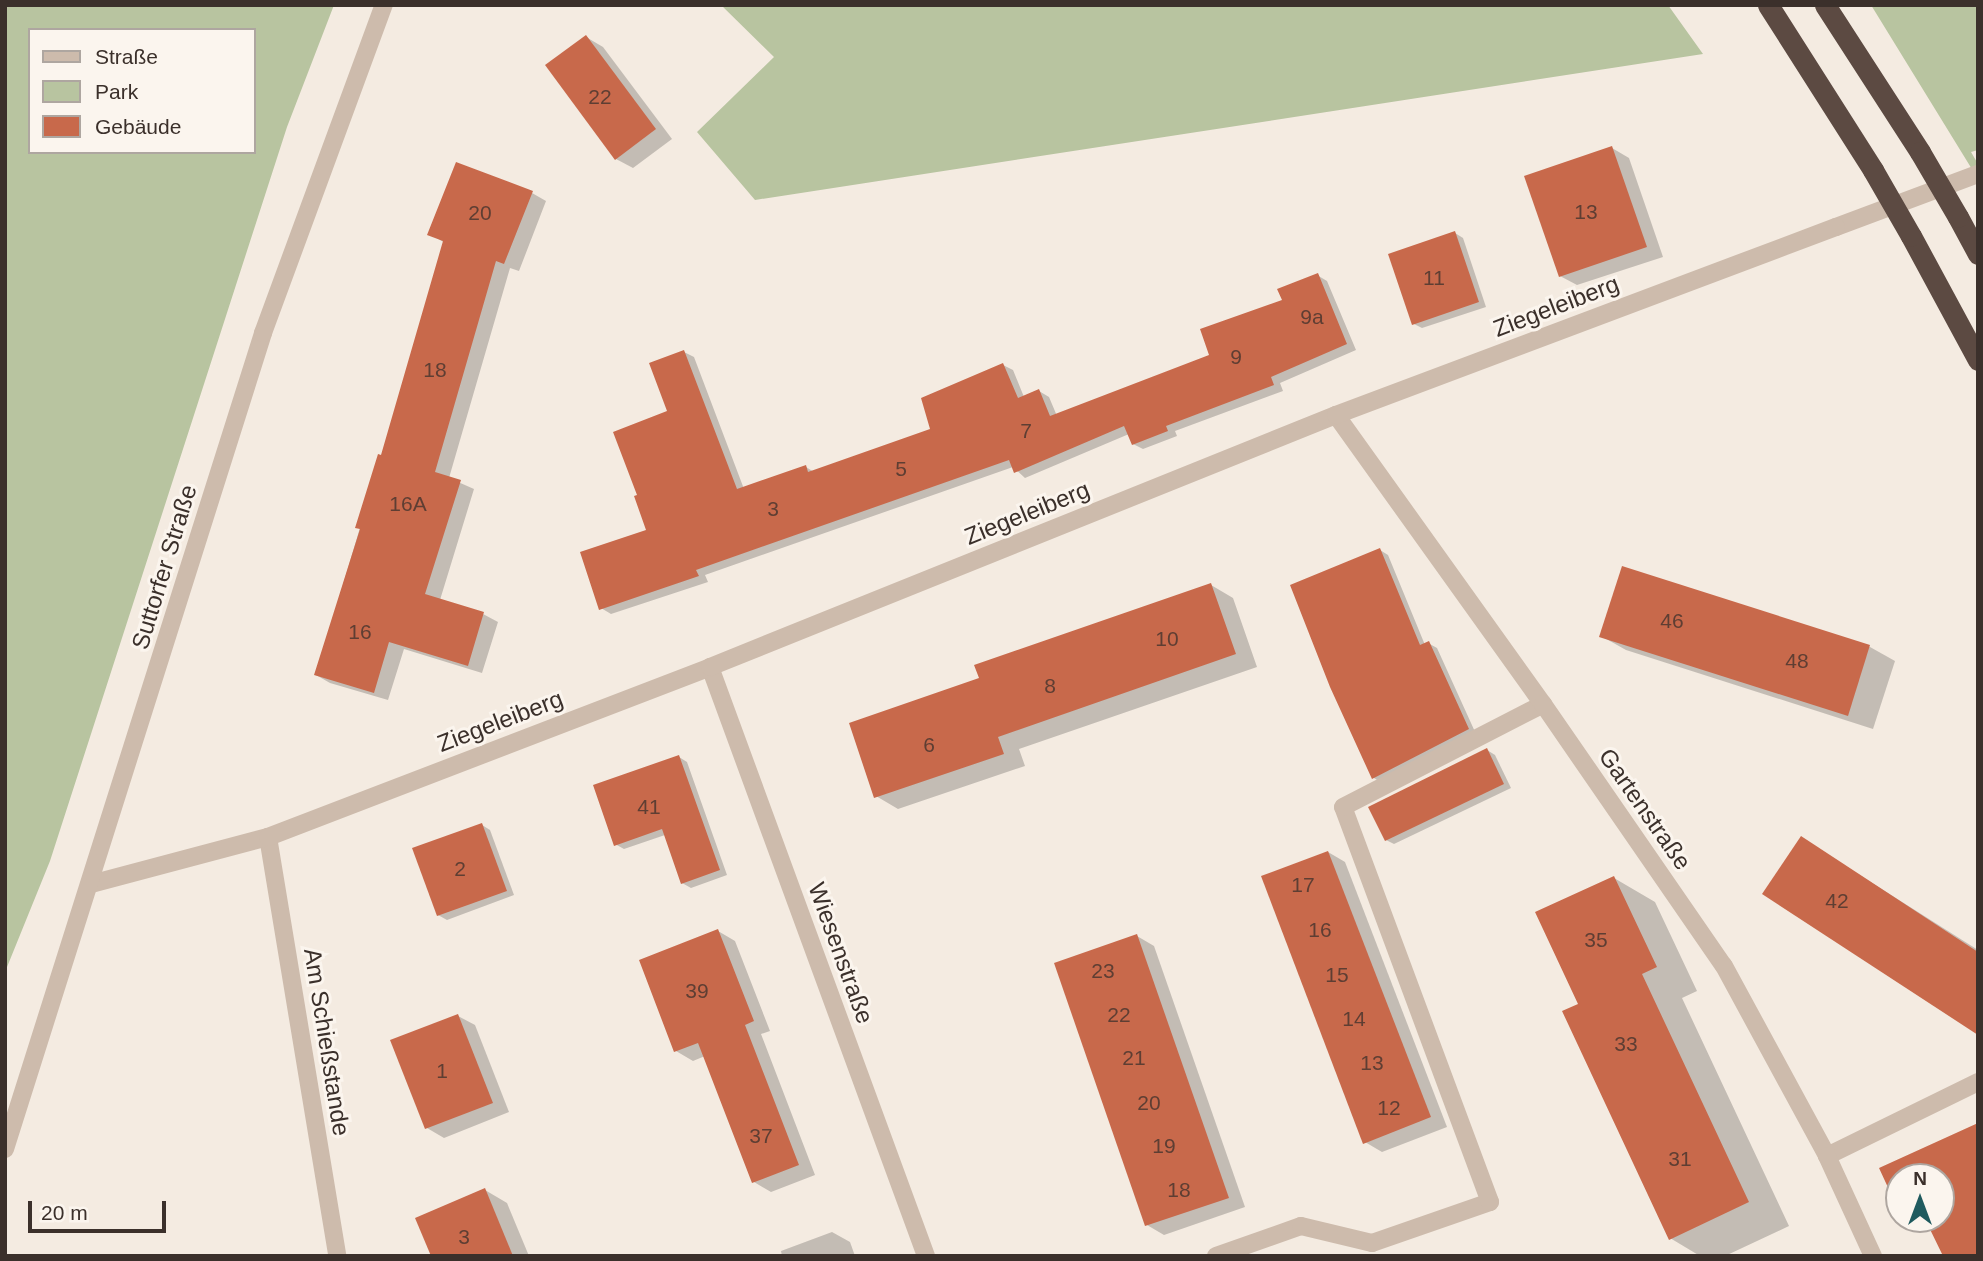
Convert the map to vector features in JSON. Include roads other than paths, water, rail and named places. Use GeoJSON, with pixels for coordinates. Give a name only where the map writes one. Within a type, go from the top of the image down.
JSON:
{"type":"FeatureCollection","features":[{"type":"Feature","properties":{"kind":"highway"},"geometry":{"type":"LineString","coordinates":[[1768,5],[1873,170],[1978,360]]}},
{"type":"Feature","properties":{"kind":"highway"},"geometry":{"type":"LineString","coordinates":[[1825,5],[1920,152],[1978,254]]}},
{"type":"Feature","properties":{"kind":"street","name":"Suttorfer Straße"},"geometry":{"type":"LineString","coordinates":[[5,1149],[91,884],[263,332],[384,5]]}},
{"type":"Feature","properties":{"kind":"street","name":"Ziegeleiberg"},"geometry":{"type":"LineString","coordinates":[[91,884],[268,837],[710,667],[1336,415],[1978,174]]}},
{"type":"Feature","properties":{"kind":"street","name":"Gartenstraße"},"geometry":{"type":"LineString","coordinates":[[1336,415],[1543,704],[1724,966],[1827,1156],[1873,1256]]}},
{"type":"Feature","properties":{"kind":"street","name":"Wiesenstraße"},"geometry":{"type":"LineString","coordinates":[[710,667],[926,1256]]}},
{"type":"Feature","properties":{"kind":"street"},"geometry":{"type":"LineString","coordinates":[[1216,1256],[1301,1226],[1372,1243],[1490,1202],[1343,807],[1543,704]]}},
{"type":"Feature","properties":{"kind":"street","name":"Am Schießstande"},"geometry":{"type":"LineString","coordinates":[[268,837],[337,1256]]}},
{"type":"Feature","properties":{"kind":"street"},"geometry":{"type":"LineString","coordinates":[[1827,1156],[1978,1082]]}}]}
